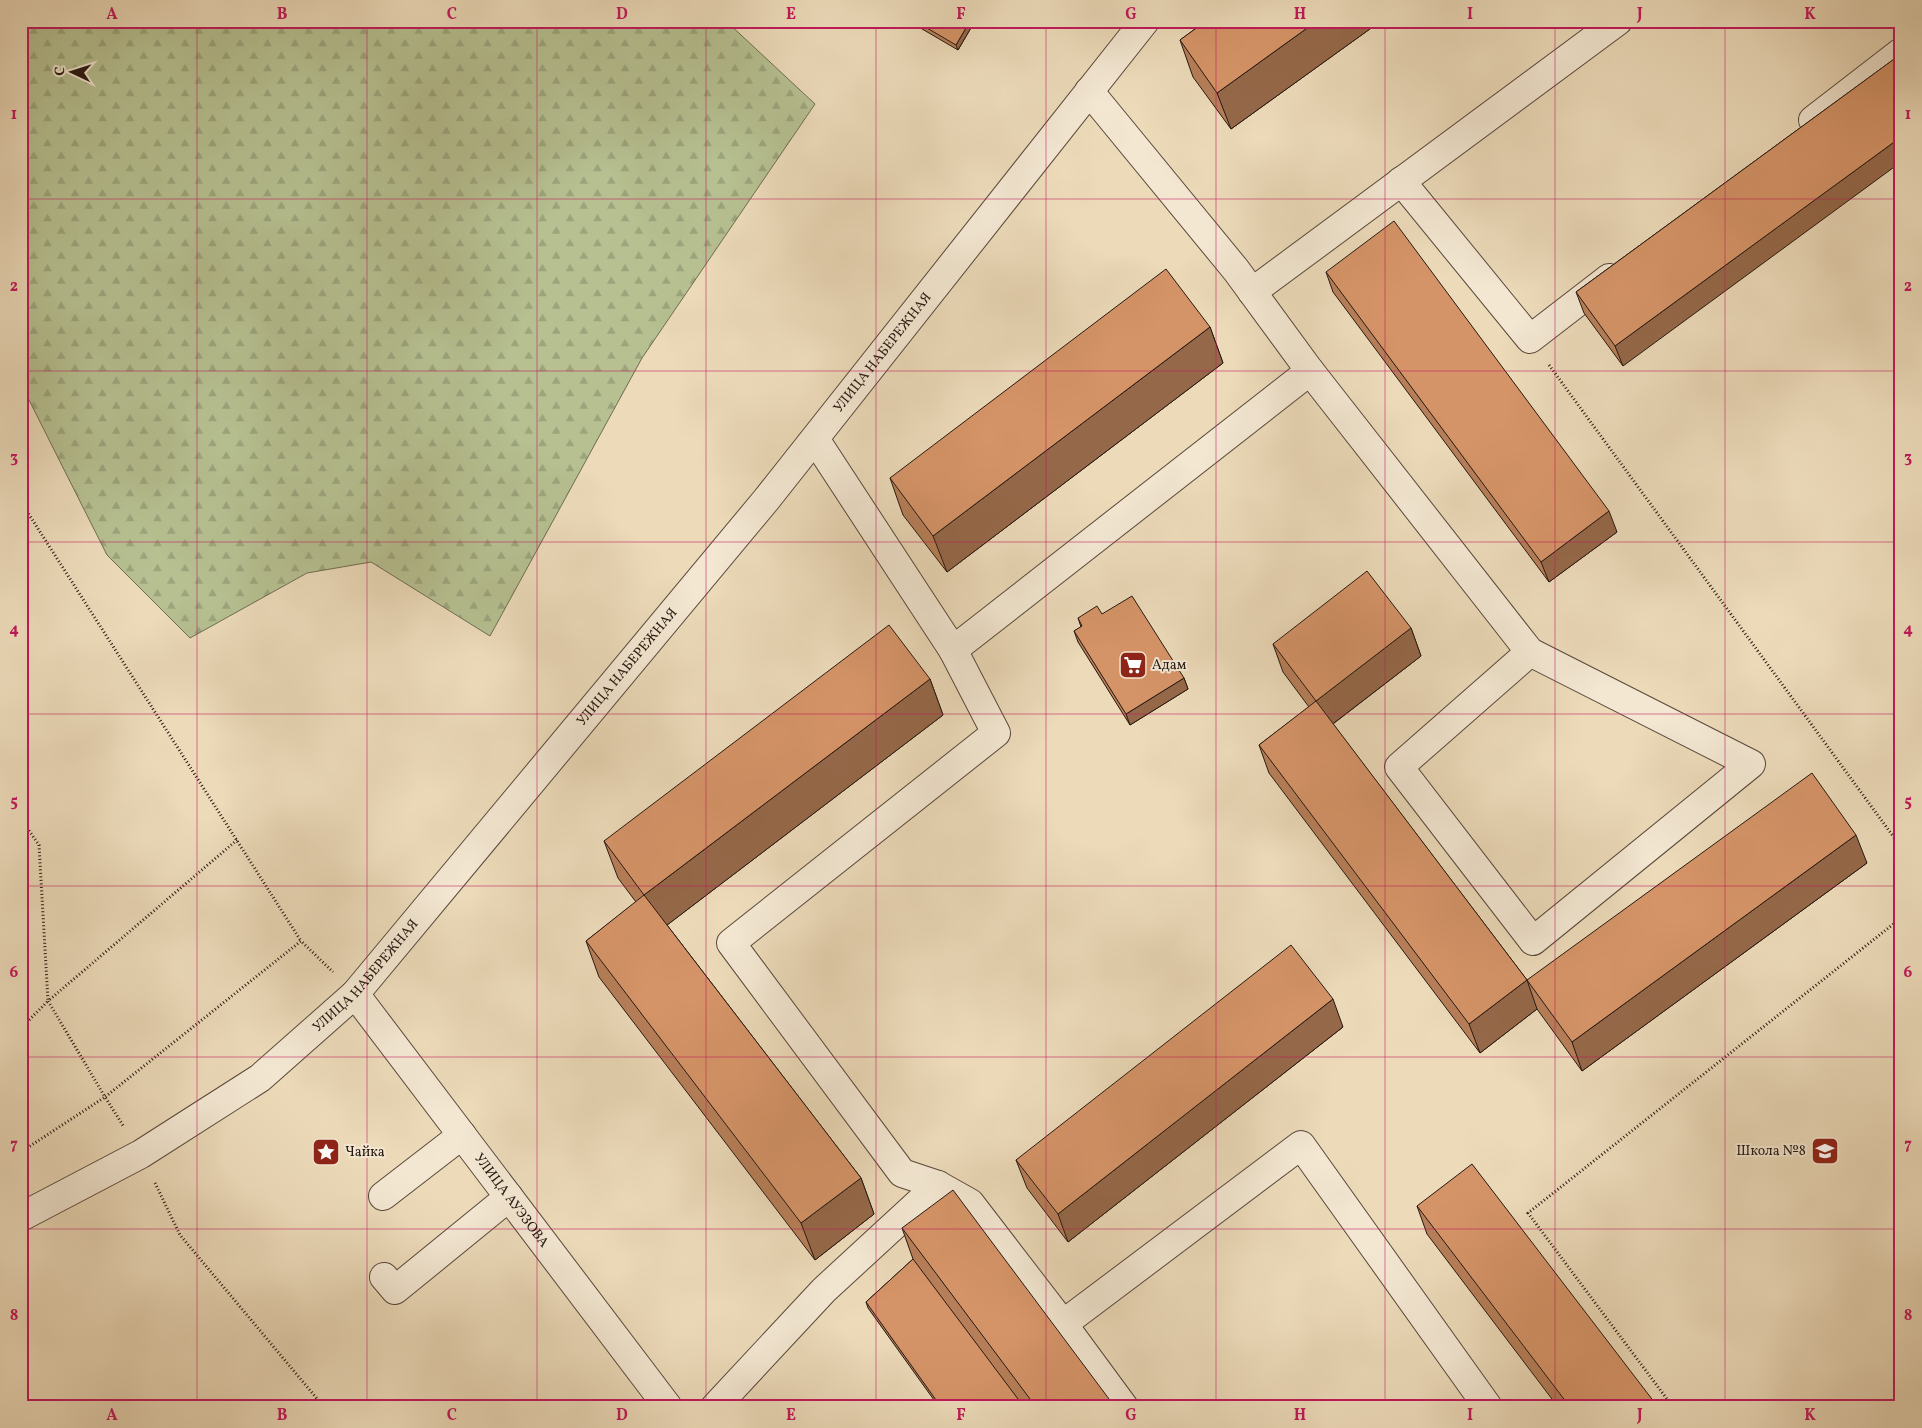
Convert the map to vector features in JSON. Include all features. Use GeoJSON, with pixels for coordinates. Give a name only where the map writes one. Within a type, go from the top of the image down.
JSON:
{"type":"FeatureCollection","features":[{"type":"Feature","properties":{"kind":"street","name":"УЛИЦА НАБЕРЕЖНАЯ"},"geometry":{"type":"LineString","coordinates":[[21,1217],[141,1154],[260,1078],[355,994],[815,439],[1144,21]]}},
{"type":"Feature","properties":{"kind":"street"},"geometry":{"type":"LineString","coordinates":[[1252,292],[1618,21]]}},
{"type":"Feature","properties":{"kind":"street"},"geometry":{"type":"LineString","coordinates":[[1790,137],[1901,52]]}},
{"type":"Feature","properties":{"kind":"street"},"geometry":{"type":"LineString","coordinates":[[1089,92],[1252,292],[1310,371],[1530,652],[1751,764],[1533,941],[1399,767],[1530,652]]}},
{"type":"Feature","properties":{"kind":"street"},"geometry":{"type":"LineString","coordinates":[[1401,181],[1530,339],[1625,266]]}},
{"type":"Feature","properties":{"kind":"street"},"geometry":{"type":"LineString","coordinates":[[954,650],[1310,371]]}},
{"type":"Feature","properties":{"kind":"street"},"geometry":{"type":"LineString","coordinates":[[815,439],[954,650],[996,733],[731,943],[902,1173],[938,1185],[970,1203],[1124,1407]]}},
{"type":"Feature","properties":{"kind":"street","name":"УЛИЦА АУЭЗОВА"},"geometry":{"type":"LineString","coordinates":[[355,994],[668,1407]]}},
{"type":"Feature","properties":{"kind":"street"},"geometry":{"type":"LineString","coordinates":[[383,1196],[462,1135]]}},
{"type":"Feature","properties":{"kind":"street"},"geometry":{"type":"LineString","coordinates":[[1063,1324],[1301,1145],[1488,1407]]}},
{"type":"Feature","properties":{"kind":"street"},"geometry":{"type":"LineString","coordinates":[[715,1407],[824,1290],[938,1185]]}},
{"type":"Feature","properties":{"kind":"street"},"geometry":{"type":"LineString","coordinates":[[384,1277],[395,1290],[509,1197]]}},
{"type":"Feature","properties":{"kind":"path"},"geometry":{"type":"LineString","coordinates":[[1530,339],[1901,847]]}},
{"type":"Feature","properties":{"kind":"path"},"geometry":{"type":"LineString","coordinates":[[21,502],[301,941],[355,994]]}},
{"type":"Feature","properties":{"kind":"path"},"geometry":{"type":"LineString","coordinates":[[21,819],[39,845],[48,1001],[105,1098],[141,1154],[180,1235],[324,1407]]}},
{"type":"Feature","properties":{"kind":"path"},"geometry":{"type":"LineString","coordinates":[[21,1028],[48,1001],[237,840]]}},
{"type":"Feature","properties":{"kind":"path"},"geometry":{"type":"LineString","coordinates":[[1673,1407],[1528,1212],[1901,918]]}},
{"type":"Feature","properties":{"kind":"path"},"geometry":{"type":"LineString","coordinates":[[21,1152],[105,1098],[301,941]]}},
{"type":"Feature","properties":{"kind":"green space"},"geometry":{"type":"Polygon","coordinates":[[[21,21],[726,21],[815,104],[642,358],[490,636],[371,562],[307,573],[190,638],[107,555],[21,384],[21,21]]]}},
{"type":"Feature","properties":{"kind":"building"},"geometry":{"type":"Polygon","coordinates":[[[915,21],[970,21],[956,45],[915,21]]]}},
{"type":"Feature","properties":{"kind":"building"},"geometry":{"type":"Polygon","coordinates":[[[1206,21],[1317,21],[1217,93],[1180,40],[1206,21]]]}},
{"type":"Feature","properties":{"kind":"building"},"geometry":{"type":"Polygon","coordinates":[[[1901,54],[1901,137],[1615,346],[1576,292],[1901,54]]]}},
{"type":"Feature","properties":{"kind":"building"},"geometry":{"type":"Polygon","coordinates":[[[1394,221],[1609,511],[1541,562],[1326,272],[1394,221]]]}},
{"type":"Feature","properties":{"kind":"building"},"geometry":{"type":"Polygon","coordinates":[[[1166,269],[1210,327],[933,536],[890,478],[1166,269]]]}},
{"type":"Feature","properties":{"kind":"building"},"geometry":{"type":"Polygon","coordinates":[[[1367,571],[1411,628],[1316,701],[1273,644],[1367,571]]]}},
{"type":"Feature","properties":{"kind":"building","name":"Адам"},"geometry":{"type":"Polygon","coordinates":[[[1132,596],[1184,678],[1126,714],[1074,631],[1082,626],[1078,618],[1097,606],[1102,614],[1132,596]]]}},
{"type":"Feature","properties":{"kind":"building"},"geometry":{"type":"Polygon","coordinates":[[[889,625],[930,679],[644,895],[604,841],[889,625]]]}},
{"type":"Feature","properties":{"kind":"building"},"geometry":{"type":"Polygon","coordinates":[[[1316,701],[1527,980],[1469,1024],[1259,745],[1316,701]]]}},
{"type":"Feature","properties":{"kind":"building"},"geometry":{"type":"Polygon","coordinates":[[[1812,773],[1856,835],[1572,1042],[1527,980],[1812,773]]]}},
{"type":"Feature","properties":{"kind":"building"},"geometry":{"type":"Polygon","coordinates":[[[644,895],[861,1178],[801,1223],[586,941],[644,895]]]}},
{"type":"Feature","properties":{"kind":"building"},"geometry":{"type":"Polygon","coordinates":[[[1291,945],[1333,999],[1058,1214],[1016,1160],[1291,945]]]}},
{"type":"Feature","properties":{"kind":"building"},"geometry":{"type":"Polygon","coordinates":[[[1472,1164],[1658,1407],[1570,1407],[1417,1206],[1472,1164]]]}},
{"type":"Feature","properties":{"kind":"building"},"geometry":{"type":"Polygon","coordinates":[[[953,1190],[1115,1407],[1036,1407],[902,1228],[953,1190]]]}},
{"type":"Feature","properties":{"kind":"building"},"geometry":{"type":"Polygon","coordinates":[[[913,1259],[1024,1407],[941,1407],[866,1302],[913,1259]]]}},
{"type":"Feature","properties":{"kind":"place","name":"Адам"},"geometry":{"type":"Point","coordinates":[1133,665]}},
{"type":"Feature","properties":{"kind":"place","name":"Школа №8"},"geometry":{"type":"Point","coordinates":[1825,1151]}},
{"type":"Feature","properties":{"kind":"place","name":"Чайка"},"geometry":{"type":"Point","coordinates":[326,1152]}}]}
